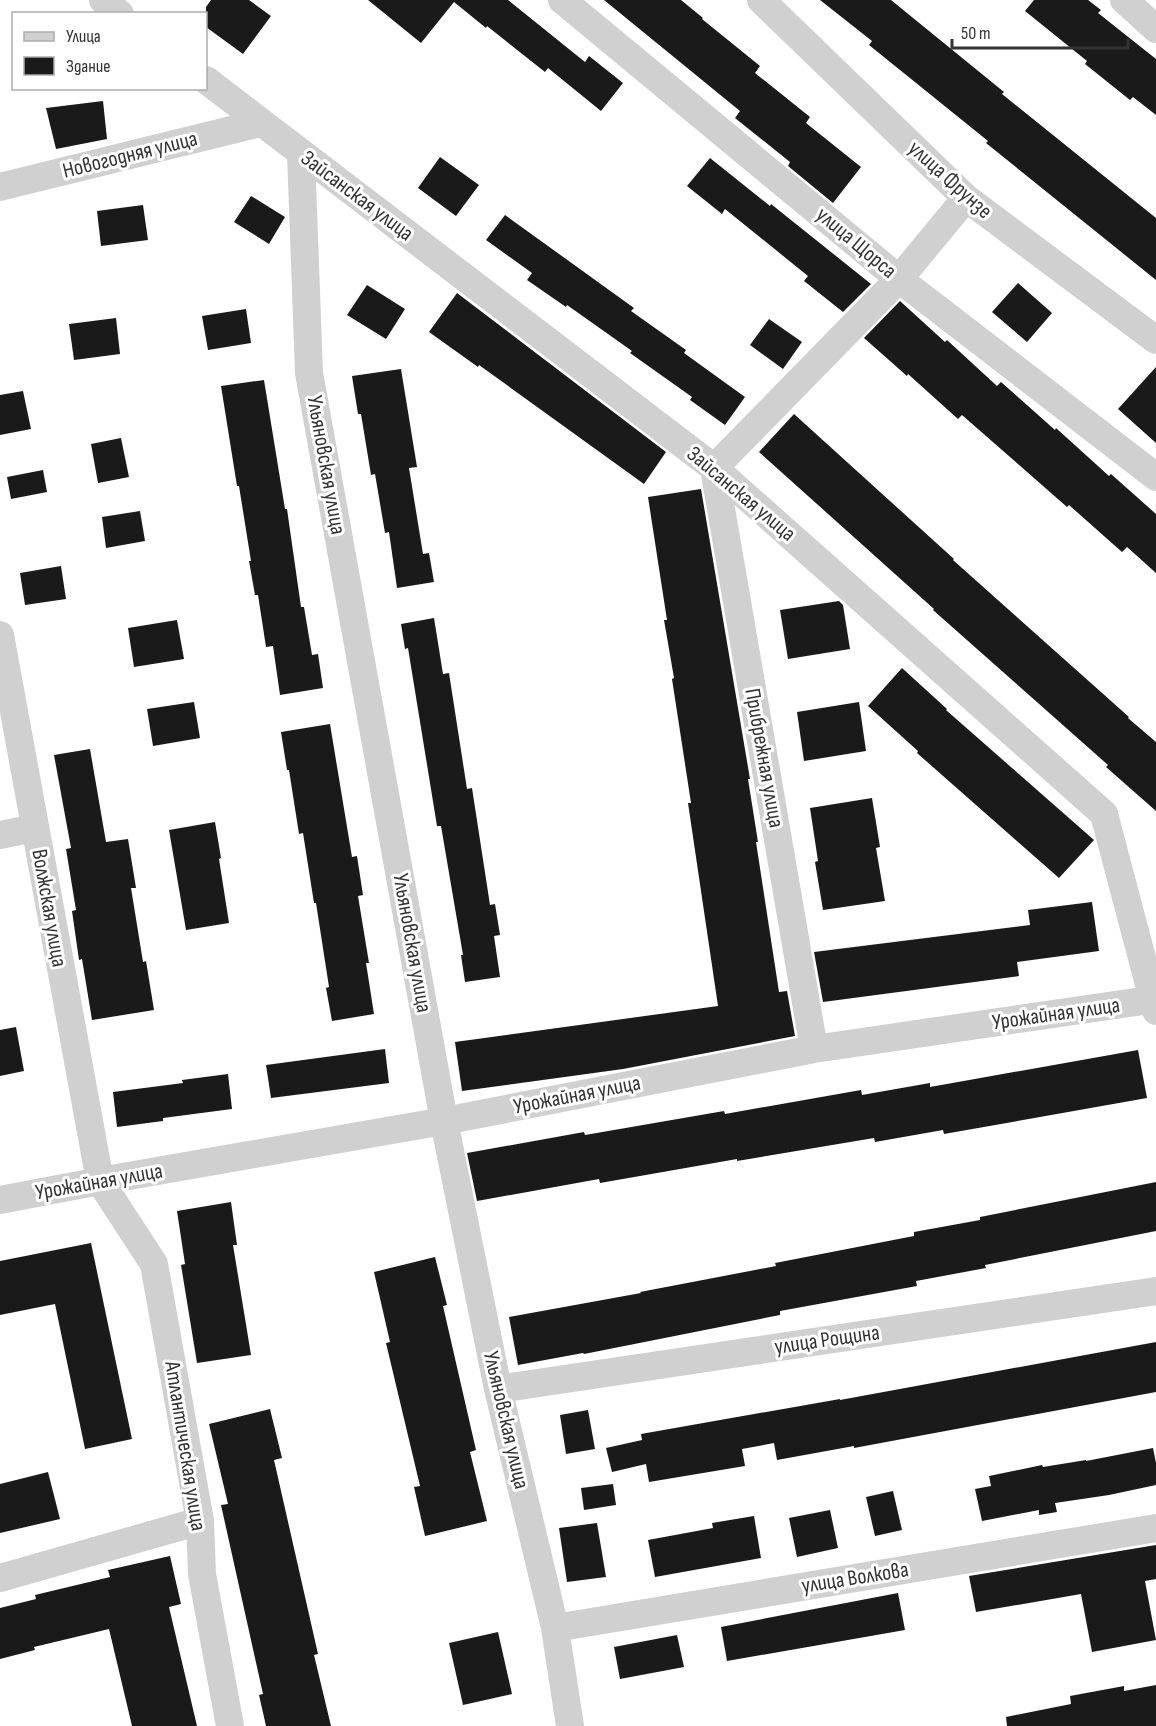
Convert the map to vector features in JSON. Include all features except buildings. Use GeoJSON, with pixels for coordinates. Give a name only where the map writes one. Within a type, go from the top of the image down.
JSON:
{"type":"FeatureCollection","features":[{"type":"Feature","properties":{"kind":"street"},"geometry":{"type":"LineString","coordinates":[[103,0],[118,12]]}},
{"type":"Feature","properties":{"kind":"street","name":"улица Щорса"},"geometry":{"type":"LineString","coordinates":[[562,0],[899,279],[1156,477]]}},
{"type":"Feature","properties":{"kind":"street","name":"улица Фрунзе"},"geometry":{"type":"LineString","coordinates":[[761,0],[966,198],[1156,340]]}},
{"type":"Feature","properties":{"kind":"street"},"geometry":{"type":"LineString","coordinates":[[1124,0],[1153,21]]}},
{"type":"Feature","properties":{"kind":"street","name":"Зайсанская улица"},"geometry":{"type":"LineString","coordinates":[[207,81],[714,468],[1104,813],[1155,1003]]}},
{"type":"Feature","properties":{"kind":"street","name":"Новогодняя улица"},"geometry":{"type":"LineString","coordinates":[[0,187],[260,123]]}},
{"type":"Feature","properties":{"kind":"street","name":"Ульяновская улица"},"geometry":{"type":"LineString","coordinates":[[301,154],[309,373],[444,1121],[498,1389],[555,1628],[570,1726]]}},
{"type":"Feature","properties":{"kind":"street"},"geometry":{"type":"LineString","coordinates":[[714,468],[899,279],[966,198]]}},
{"type":"Feature","properties":{"kind":"street","name":"Прибрежная улица"},"geometry":{"type":"LineString","coordinates":[[714,468],[814,1049]]}},
{"type":"Feature","properties":{"kind":"street","name":"Волжская улица"},"geometry":{"type":"LineString","coordinates":[[0,635],[100,1181]]}},
{"type":"Feature","properties":{"kind":"street"},"geometry":{"type":"LineString","coordinates":[[0,835],[34,828]]}},
{"type":"Feature","properties":{"kind":"street","name":"Урожайная улица"},"geometry":{"type":"LineString","coordinates":[[0,1200],[444,1121],[814,1049],[1155,1003]]}},
{"type":"Feature","properties":{"kind":"street","name":"Атлантическая улица"},"geometry":{"type":"LineString","coordinates":[[100,1181],[154,1264],[200,1521],[202,1574],[230,1726]]}},
{"type":"Feature","properties":{"kind":"street","name":"улица Рощина"},"geometry":{"type":"LineString","coordinates":[[498,1389],[1156,1291]]}},
{"type":"Feature","properties":{"kind":"street"},"geometry":{"type":"LineString","coordinates":[[0,1578],[200,1521]]}},
{"type":"Feature","properties":{"kind":"street","name":"улица Волкова"},"geometry":{"type":"LineString","coordinates":[[555,1628],[1156,1528]]}}]}
